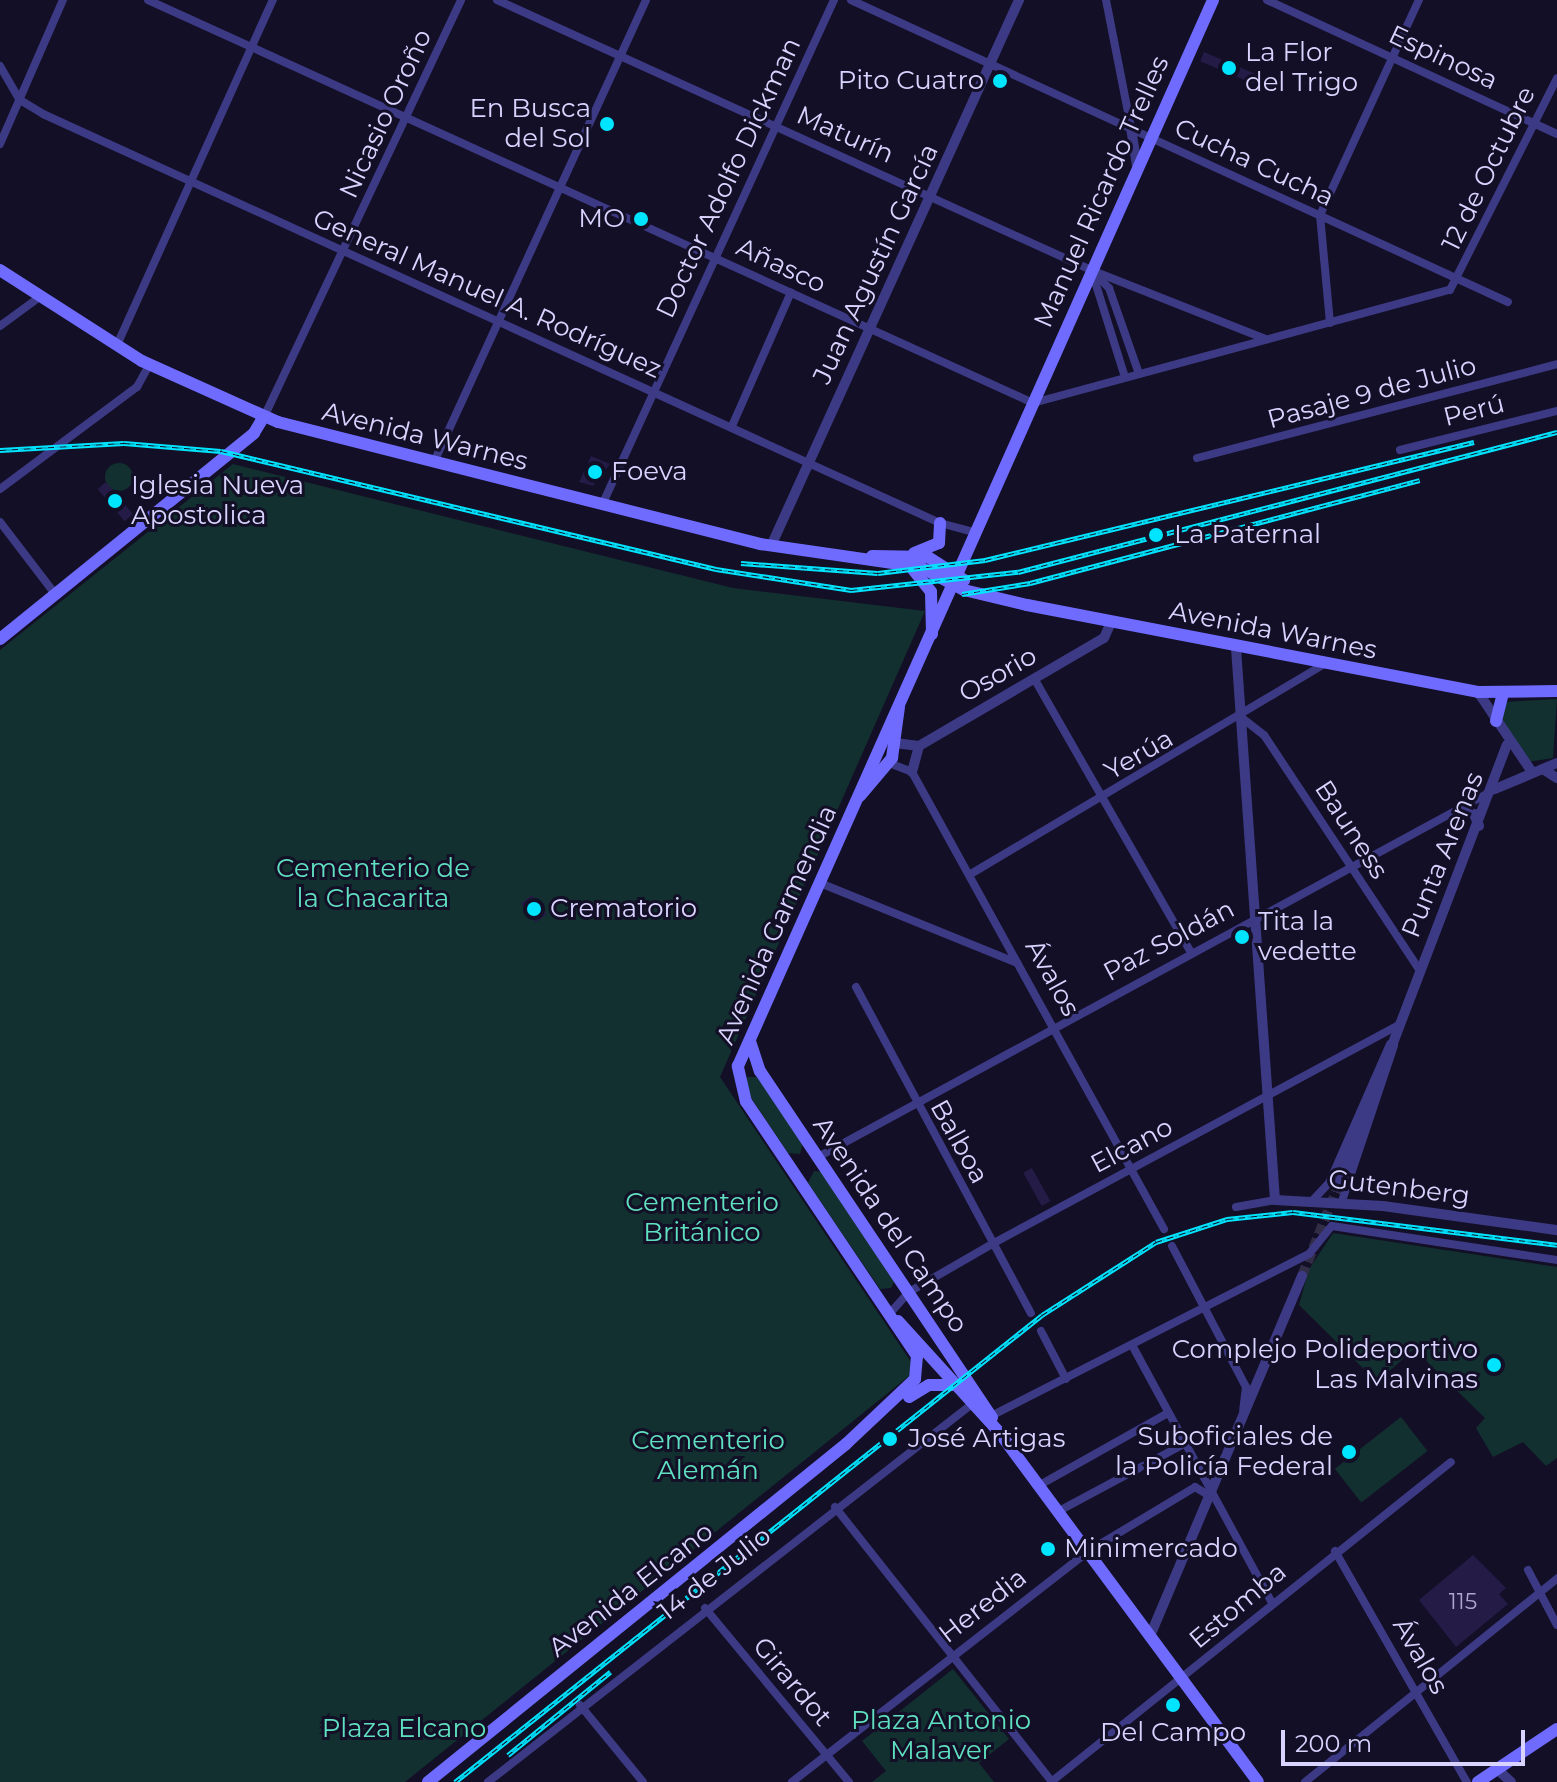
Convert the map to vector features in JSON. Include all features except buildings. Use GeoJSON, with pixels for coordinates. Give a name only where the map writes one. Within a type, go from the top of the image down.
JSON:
{"type":"FeatureCollection","features":[{"type":"Feature","properties":{"kind":"main road","name":"Manuel Ricardo Trelles"},"geometry":{"type":"LineString","coordinates":[[977,533],[1213,0]]}},
{"type":"Feature","properties":{"kind":"main road","name":"Avenida Warnes"},"geometry":{"type":"LineString","coordinates":[[0,270],[149,365],[263,418],[771,546],[912,560],[982,595],[1236,648],[1478,692],[1557,691]]}},
{"type":"Feature","properties":{"kind":"main road"},"geometry":{"type":"LineString","coordinates":[[0,639],[254,433],[263,418]]}},
{"type":"Feature","properties":{"kind":"main road"},"geometry":{"type":"LineString","coordinates":[[932,634],[931,592],[912,560],[939,543],[940,523]]}},
{"type":"Feature","properties":{"kind":"main road","name":"Avenida Garmendia"},"geometry":{"type":"LineString","coordinates":[[738,1066],[856,802],[876,748],[949,603],[977,533]]}},
{"type":"Feature","properties":{"kind":"main road"},"geometry":{"type":"LineString","coordinates":[[949,603],[982,595]]}},
{"type":"Feature","properties":{"kind":"main road"},"geometry":{"type":"LineString","coordinates":[[1496,721],[1503,693]]}},
{"type":"Feature","properties":{"kind":"main road","name":"Avenida Garmendia"},"geometry":{"type":"LineString","coordinates":[[856,802],[889,763],[895,743],[899,705]]}},
{"type":"Feature","properties":{"kind":"main road"},"geometry":{"type":"LineString","coordinates":[[889,763],[876,748],[895,743]]}},
{"type":"Feature","properties":{"kind":"main road","name":"Avenida del Campo"},"geometry":{"type":"LineString","coordinates":[[750,1041],[760,1071],[999,1432]]}},
{"type":"Feature","properties":{"kind":"main road","name":"Avenida del Campo"},"geometry":{"type":"LineString","coordinates":[[738,1066],[742,1093],[893,1315],[917,1356],[917,1384]]}},
{"type":"Feature","properties":{"kind":"main road"},"geometry":{"type":"LineString","coordinates":[[793,1171],[818,1157]]}},
{"type":"Feature","properties":{"kind":"main road"},"geometry":{"type":"LineString","coordinates":[[877,1293],[893,1293],[900,1279]]}},
{"type":"Feature","properties":{"kind":"main road","name":"Avenida del Campo"},"geometry":{"type":"LineString","coordinates":[[893,1315],[999,1432],[1258,1782]]}},
{"type":"Feature","properties":{"kind":"main road"},"geometry":{"type":"LineString","coordinates":[[937,1361],[940,1340]]}},
{"type":"Feature","properties":{"kind":"main road","name":"Avenida Elcano"},"geometry":{"type":"LineString","coordinates":[[428,1782],[861,1432],[917,1384],[937,1361]]}},
{"type":"Feature","properties":{"kind":"main road"},"geometry":{"type":"LineString","coordinates":[[917,1384],[958,1385]]}},
{"type":"Feature","properties":{"kind":"main road"},"geometry":{"type":"LineString","coordinates":[[1478,1782],[1557,1729]]}},
{"type":"Feature","properties":{"kind":"street"},"geometry":{"type":"LineString","coordinates":[[0,144],[63,0]]}},
{"type":"Feature","properties":{"kind":"street","name":"Añasco"},"geometry":{"type":"LineString","coordinates":[[148,0],[1033,403]]}},
{"type":"Feature","properties":{"kind":"street"},"geometry":{"type":"LineString","coordinates":[[117,345],[273,0]]}},
{"type":"Feature","properties":{"kind":"street","name":"Nicasio Oroño"},"geometry":{"type":"LineString","coordinates":[[263,418],[461,0]]}},
{"type":"Feature","properties":{"kind":"street","name":"Maturín"},"geometry":{"type":"LineString","coordinates":[[497,0],[1091,270],[1266,340]]}},
{"type":"Feature","properties":{"kind":"street"},"geometry":{"type":"LineString","coordinates":[[434,462],[646,0]]}},
{"type":"Feature","properties":{"kind":"street","name":"Doctor Adolfo Dickman"},"geometry":{"type":"LineString","coordinates":[[602,505],[834,0]]}},
{"type":"Feature","properties":{"kind":"street","name":"Cucha Cucha"},"geometry":{"type":"LineString","coordinates":[[851,0],[1508,302]]}},
{"type":"Feature","properties":{"kind":"street","name":"Juan Agustín García"},"geometry":{"type":"LineString","coordinates":[[771,546],[1019,0]]}},
{"type":"Feature","properties":{"kind":"street"},"geometry":{"type":"LineString","coordinates":[[1106,0],[1137,166]]}},
{"type":"Feature","properties":{"kind":"street","name":"Espinosa"},"geometry":{"type":"LineString","coordinates":[[1267,0],[1557,134]]}},
{"type":"Feature","properties":{"kind":"street"},"geometry":{"type":"LineString","coordinates":[[1330,323],[1320,215],[1419,0]]}},
{"type":"Feature","properties":{"kind":"street"},"geometry":{"type":"LineString","coordinates":[[0,66],[20,100]]}},
{"type":"Feature","properties":{"kind":"street","name":"12 de Octubre"},"geometry":{"type":"LineString","coordinates":[[1458,278],[1557,78]]}},
{"type":"Feature","properties":{"kind":"street","name":"General Manuel A. Rodríguez"},"geometry":{"type":"LineString","coordinates":[[20,100],[342,254],[654,390],[940,523],[977,533]]}},
{"type":"Feature","properties":{"kind":"street"},"geometry":{"type":"LineString","coordinates":[[1091,270],[1109,288],[1138,371]]}},
{"type":"Feature","properties":{"kind":"street"},"geometry":{"type":"LineString","coordinates":[[1091,270],[1124,374]]}},
{"type":"Feature","properties":{"kind":"street"},"geometry":{"type":"LineString","coordinates":[[1033,403],[1124,374],[1432,298],[1458,278]]}},
{"type":"Feature","properties":{"kind":"street"},"geometry":{"type":"LineString","coordinates":[[732,426],[791,292]]}},
{"type":"Feature","properties":{"kind":"street"},"geometry":{"type":"LineString","coordinates":[[0,326],[41,296]]}},
{"type":"Feature","properties":{"kind":"street","name":"Pasaje 9 de Julio"},"geometry":{"type":"LineString","coordinates":[[1197,458],[1557,364]]}},
{"type":"Feature","properties":{"kind":"street"},"geometry":{"type":"LineString","coordinates":[[0,489],[137,387],[149,365]]}},
{"type":"Feature","properties":{"kind":"street","name":"Perú"},"geometry":{"type":"LineString","coordinates":[[1400,450],[1557,411]]}},
{"type":"Feature","properties":{"kind":"street"},"geometry":{"type":"LineString","coordinates":[[0,522],[55,594]]}},
{"type":"Feature","properties":{"kind":"street","name":"Osorio"},"geometry":{"type":"LineString","coordinates":[[919,746],[1104,638],[1111,622]]}},
{"type":"Feature","properties":{"kind":"street"},"geometry":{"type":"LineString","coordinates":[[1236,648],[1275,1200]]}},
{"type":"Feature","properties":{"kind":"street","name":"Yerúa"},"geometry":{"type":"LineString","coordinates":[[969,875],[1242,718],[1324,664]]}},
{"type":"Feature","properties":{"kind":"street"},"geometry":{"type":"LineString","coordinates":[[1035,680],[1191,952]]}},
{"type":"Feature","properties":{"kind":"street","name":"Punta Arenas"},"geometry":{"type":"LineString","coordinates":[[1313,1200],[1329,1183],[1394,1037],[1495,789],[1507,745],[1478,692]]}},
{"type":"Feature","properties":{"kind":"street","name":"Bauness"},"geometry":{"type":"LineString","coordinates":[[1242,718],[1264,735],[1420,971]]}},
{"type":"Feature","properties":{"kind":"street"},"geometry":{"type":"LineString","coordinates":[[889,763],[912,772],[919,746],[895,743]]}},
{"type":"Feature","properties":{"kind":"street"},"geometry":{"type":"LineString","coordinates":[[1507,745],[1538,770],[1557,778]]}},
{"type":"Feature","properties":{"kind":"street","name":"Paz Soldán"},"geometry":{"type":"LineString","coordinates":[[818,1157],[914,1102],[1495,789],[1557,763]]}},
{"type":"Feature","properties":{"kind":"street","name":"Ávalos"},"geometry":{"type":"LineString","coordinates":[[912,772],[1164,1229]]}},
{"type":"Feature","properties":{"kind":"street"},"geometry":{"type":"LineString","coordinates":[[1458,809],[1474,814],[1479,828]]}},
{"type":"Feature","properties":{"kind":"street"},"geometry":{"type":"LineString","coordinates":[[820,883],[1017,963]]}},
{"type":"Feature","properties":{"kind":"street","name":"Balboa"},"geometry":{"type":"LineString","coordinates":[[856,987],[914,1102],[1031,1313]]}},
{"type":"Feature","properties":{"kind":"street","name":"Elcano"},"geometry":{"type":"LineString","coordinates":[[893,1315],[909,1292],[992,1244],[1399,1025]]}},
{"type":"Feature","properties":{"kind":"street","name":"Punta Arenas"},"geometry":{"type":"LineString","coordinates":[[1338,1187],[1394,1037]]}},
{"type":"Feature","properties":{"kind":"street","name":"Punta Arenas"},"geometry":{"type":"LineString","coordinates":[[1341,1204],[1393,1067],[1394,1037]]}},
{"type":"Feature","properties":{"kind":"street","name":"Gutenberg"},"geometry":{"type":"LineString","coordinates":[[1236,1207],[1275,1200],[1313,1200],[1557,1230]]}},
{"type":"Feature","properties":{"kind":"street","name":"Gutenberg"},"geometry":{"type":"LineString","coordinates":[[1205,1307],[1305,1256],[1337,1226],[1557,1260]]}},
{"type":"Feature","properties":{"kind":"street"},"geometry":{"type":"LineString","coordinates":[[1172,1246],[1246,1387],[1243,1417]]}},
{"type":"Feature","properties":{"kind":"street"},"geometry":{"type":"LineString","coordinates":[[1150,1636],[1302,1276]]}},
{"type":"Feature","properties":{"kind":"street"},"geometry":{"type":"LineString","coordinates":[[991,1416],[1205,1307]]}},
{"type":"Feature","properties":{"kind":"street"},"geometry":{"type":"LineString","coordinates":[[1041,1331],[1066,1379]]}},
{"type":"Feature","properties":{"kind":"street"},"geometry":{"type":"LineString","coordinates":[[1132,1345],[1210,1496],[1272,1603]]}},
{"type":"Feature","properties":{"kind":"street","name":"14 de Julio"},"geometry":{"type":"LineString","coordinates":[[488,1782],[580,1705],[972,1404]]}},
{"type":"Feature","properties":{"kind":"street"},"geometry":{"type":"LineString","coordinates":[[1038,1486],[1168,1413]]}},
{"type":"Feature","properties":{"kind":"street"},"geometry":{"type":"LineString","coordinates":[[1057,1512],[1184,1444]]}},
{"type":"Feature","properties":{"kind":"street","name":"Estomba"},"geometry":{"type":"LineString","coordinates":[[1052,1782],[1182,1679],[1335,1551],[1451,1462]]}},
{"type":"Feature","properties":{"kind":"street","name":"Heredia"},"geometry":{"type":"LineString","coordinates":[[792,1782],[1087,1552],[1195,1487],[1210,1496]]}},
{"type":"Feature","properties":{"kind":"street"},"geometry":{"type":"LineString","coordinates":[[835,1507],[1052,1782]]}},
{"type":"Feature","properties":{"kind":"street","name":"Ávalos"},"geometry":{"type":"LineString","coordinates":[[1335,1551],[1467,1782]]}},
{"type":"Feature","properties":{"kind":"street"},"geometry":{"type":"LineString","coordinates":[[1528,1570],[1557,1625]]}},
{"type":"Feature","properties":{"kind":"street"},"geometry":{"type":"LineString","coordinates":[[1305,1782],[1557,1579]]}},
{"type":"Feature","properties":{"kind":"street","name":"Girardot"},"geometry":{"type":"LineString","coordinates":[[705,1608],[849,1782]]}},
{"type":"Feature","properties":{"kind":"street"},"geometry":{"type":"LineString","coordinates":[[580,1705],[643,1782]]}},
{"type":"Feature","properties":{"kind":"street"},"geometry":{"type":"LineString","coordinates":[[1497,1769],[1511,1782]]}},
{"type":"Feature","properties":{"kind":"green space"},"geometry":{"type":"Polygon","coordinates":[[[119,463],[129,467],[133,477],[129,487],[119,491],[109,487],[105,477],[109,467],[119,463]]]}},
{"type":"Feature","properties":{"kind":"green space","name":"Cementerio de la Chacarita"},"geometry":{"type":"Polygon","coordinates":[[[233,464],[733,588],[925,611],[720,1077],[911,1362],[909,1376],[405,1782],[0,1782],[0,650],[233,464]]]}},
{"type":"Feature","properties":{"kind":"green space"},"geometry":{"type":"Polygon","coordinates":[[[1557,699],[1553,758],[1528,762],[1501,718],[1504,702],[1557,699]]]}},
{"type":"Feature","properties":{"kind":"green space"},"geometry":{"type":"Polygon","coordinates":[[[747,1077],[757,1077],[803,1143],[800,1154],[788,1153],[744,1087],[747,1077]]]}},
{"type":"Feature","properties":{"kind":"green space"},"geometry":{"type":"Polygon","coordinates":[[[814,1171],[822,1172],[895,1280],[891,1288],[880,1289],[808,1183],[814,1171]]]}},
{"type":"Feature","properties":{"kind":"green space","name":"Complejo Polideportivo Las Malvinas"},"geometry":{"type":"Polygon","coordinates":[[[1333,1233],[1557,1267],[1557,1458],[1546,1466],[1523,1442],[1493,1457],[1476,1428],[1485,1418],[1414,1349],[1377,1382],[1299,1305],[1309,1269],[1333,1233]]]}},
{"type":"Feature","properties":{"kind":"green space"},"geometry":{"type":"Polygon","coordinates":[[[1401,1417],[1427,1451],[1361,1503],[1335,1469],[1401,1417]]]}},
{"type":"Feature","properties":{"kind":"green space","name":"Plaza Antonio Malaver"},"geometry":{"type":"Polygon","coordinates":[[[953,1669],[1009,1739],[979,1763],[994,1782],[872,1782],[886,1771],[862,1741],[953,1669]]]}},
{"type":"Feature","properties":{"kind":"tunnel"},"geometry":{"type":"LineString","coordinates":[[1302,1276],[1338,1187]]}},
{"type":"Feature","properties":{"kind":"railway"},"geometry":{"type":"LineString","coordinates":[[0,450],[124,443],[221,451],[716,569],[851,590],[1018,572],[1557,432]]}},
{"type":"Feature","properties":{"kind":"railway"},"geometry":{"type":"LineString","coordinates":[[741,563],[878,573],[985,560],[1474,442]]}},
{"type":"Feature","properties":{"kind":"railway"},"geometry":{"type":"LineString","coordinates":[[962,594],[1030,583],[1420,480]]}},
{"type":"Feature","properties":{"kind":"railway"},"geometry":{"type":"LineString","coordinates":[[455,1782],[1042,1315],[1156,1242],[1227,1219],[1293,1212],[1557,1245]]}},
{"type":"Feature","properties":{"kind":"railway"},"geometry":{"type":"LineString","coordinates":[[508,1755],[610,1672]]}},
{"type":"Feature","properties":{"kind":"place","name":"La Flor del Trigo"},"geometry":{"type":"Point","coordinates":[1229,68]}},
{"type":"Feature","properties":{"kind":"place","name":"Pito Cuatro"},"geometry":{"type":"Point","coordinates":[1000,81]}},
{"type":"Feature","properties":{"kind":"place","name":"En Busca del Sol"},"geometry":{"type":"Point","coordinates":[607,124]}},
{"type":"Feature","properties":{"kind":"place","name":"MO"},"geometry":{"type":"Point","coordinates":[641,219]}},
{"type":"Feature","properties":{"kind":"place","name":"Foeva"},"geometry":{"type":"Point","coordinates":[595,472]}},
{"type":"Feature","properties":{"kind":"place","name":"Iglesia Nueva Apostolica"},"geometry":{"type":"Point","coordinates":[115,501]}},
{"type":"Feature","properties":{"kind":"place","name":"La Paternal"},"geometry":{"type":"Point","coordinates":[1156,535]}},
{"type":"Feature","properties":{"kind":"place","name":"Crematorio"},"geometry":{"type":"Point","coordinates":[534,909]}},
{"type":"Feature","properties":{"kind":"place","name":"Tita la vedette"},"geometry":{"type":"Point","coordinates":[1242,937]}},
{"type":"Feature","properties":{"kind":"place","name":"Complejo Polideportivo Las Malvinas"},"geometry":{"type":"Point","coordinates":[1494,1365]}},
{"type":"Feature","properties":{"kind":"place","name":"José Artigas"},"geometry":{"type":"Point","coordinates":[890,1439]}},
{"type":"Feature","properties":{"kind":"place","name":"Suboficiales de la Policía Federal"},"geometry":{"type":"Point","coordinates":[1349,1452]}},
{"type":"Feature","properties":{"kind":"place","name":"Minimercado"},"geometry":{"type":"Point","coordinates":[1048,1549]}},
{"type":"Feature","properties":{"kind":"place","name":"Del Campo"},"geometry":{"type":"Point","coordinates":[1173,1705]}},
{"type":"Feature","properties":{"kind":"park label","name":"Cementerio Británico"},"geometry":{"type":"Point","coordinates":[702,1218]}},
{"type":"Feature","properties":{"kind":"park label","name":"Cementerio Alemán"},"geometry":{"type":"Point","coordinates":[708,1456]}},
{"type":"Feature","properties":{"kind":"park label","name":"Plaza Elcano"},"geometry":{"type":"Point","coordinates":[404,1729]}}]}
